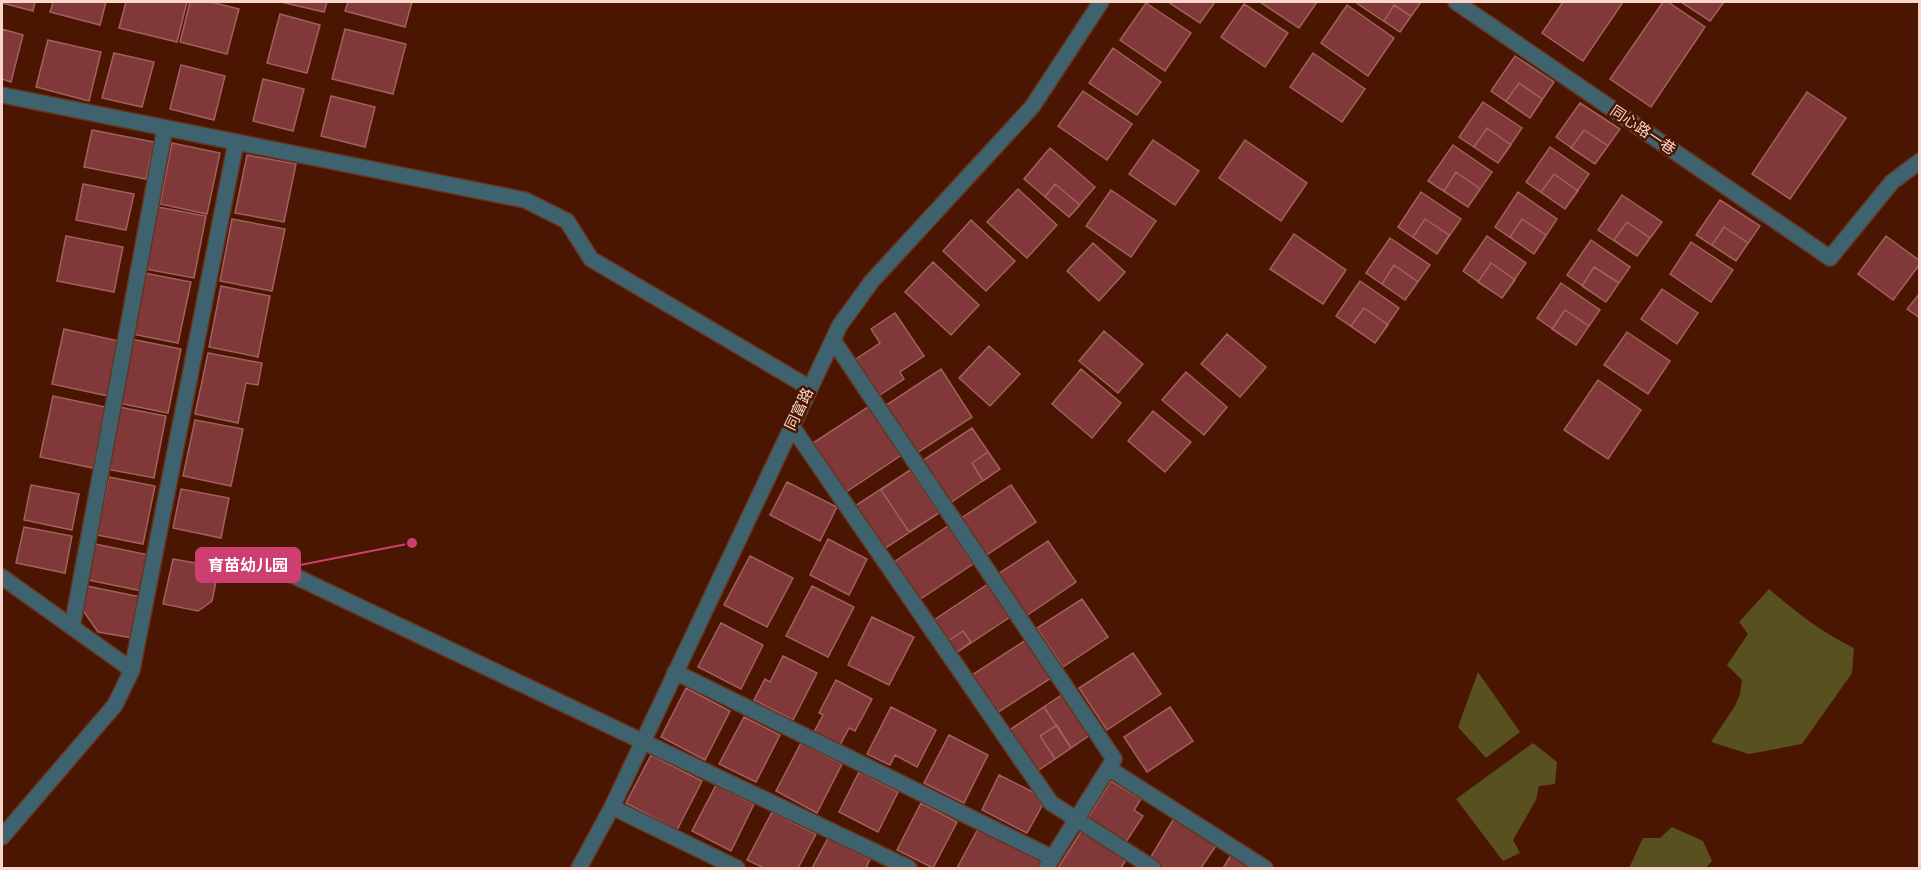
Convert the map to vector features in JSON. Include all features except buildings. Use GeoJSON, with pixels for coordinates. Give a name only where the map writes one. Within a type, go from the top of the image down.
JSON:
{"type":"FeatureCollection","features":[{"type":"Feature","properties":{"kind":"street","name":"同富路"},"geometry":{"type":"LineString","coordinates":[[579,868],[612,807],[840,325],[872,281],[1032,107],[1101,2]]}},
{"type":"Feature","properties":{"kind":"street","name":"同心路一巷"},"geometry":{"type":"LineString","coordinates":[[1456,2],[1830,258],[1892,182],[1920,161]]}},
{"type":"Feature","properties":{"kind":"street"},"geometry":{"type":"LineString","coordinates":[[2,95],[525,200],[567,222],[591,259],[810,388]]}},
{"type":"Feature","properties":{"kind":"street"},"geometry":{"type":"LineString","coordinates":[[72,627],[165,128]]}},
{"type":"Feature","properties":{"kind":"street"},"geometry":{"type":"LineString","coordinates":[[2,837],[115,705],[132,670],[236,142]]}},
{"type":"Feature","properties":{"kind":"street"},"geometry":{"type":"LineString","coordinates":[[675,672],[1050,863],[1114,759],[832,340]]}},
{"type":"Feature","properties":{"kind":"street"},"geometry":{"type":"LineString","coordinates":[[791,425],[1051,803],[1153,868]]}},
{"type":"Feature","properties":{"kind":"street"},"geometry":{"type":"LineString","coordinates":[[286,572],[909,868]]}},
{"type":"Feature","properties":{"kind":"street"},"geometry":{"type":"LineString","coordinates":[[2,577],[132,670]]}},
{"type":"Feature","properties":{"kind":"street"},"geometry":{"type":"LineString","coordinates":[[1108,768],[1265,868]]}},
{"type":"Feature","properties":{"kind":"street"},"geometry":{"type":"LineString","coordinates":[[612,807],[737,868]]}},
{"type":"Feature","properties":{"kind":"shaded area"},"geometry":{"type":"Polygon","coordinates":[[[1769,589],[1810,622],[1854,648],[1852,673],[1802,744],[1749,754],[1711,742],[1735,706],[1740,694],[1742,680],[1727,665],[1748,634],[1739,622],[1769,589]]]}},
{"type":"Feature","properties":{"kind":"shaded area"},"geometry":{"type":"Polygon","coordinates":[[[1478,672],[1520,732],[1486,758],[1458,727],[1478,672]]]}},
{"type":"Feature","properties":{"kind":"shaded area"},"geometry":{"type":"Polygon","coordinates":[[[1533,743],[1557,762],[1555,784],[1539,786],[1536,800],[1513,840],[1520,853],[1503,861],[1456,799],[1533,743]]]}},
{"type":"Feature","properties":{"kind":"shaded area"},"geometry":{"type":"Polygon","coordinates":[[[1672,827],[1703,841],[1712,861],[1706,868],[1629,868],[1643,838],[1660,838],[1672,827]]]}},
{"type":"Feature","properties":{"kind":"place","name":"育苗幼儿园"},"geometry":{"type":"Point","coordinates":[412,543]}}]}
